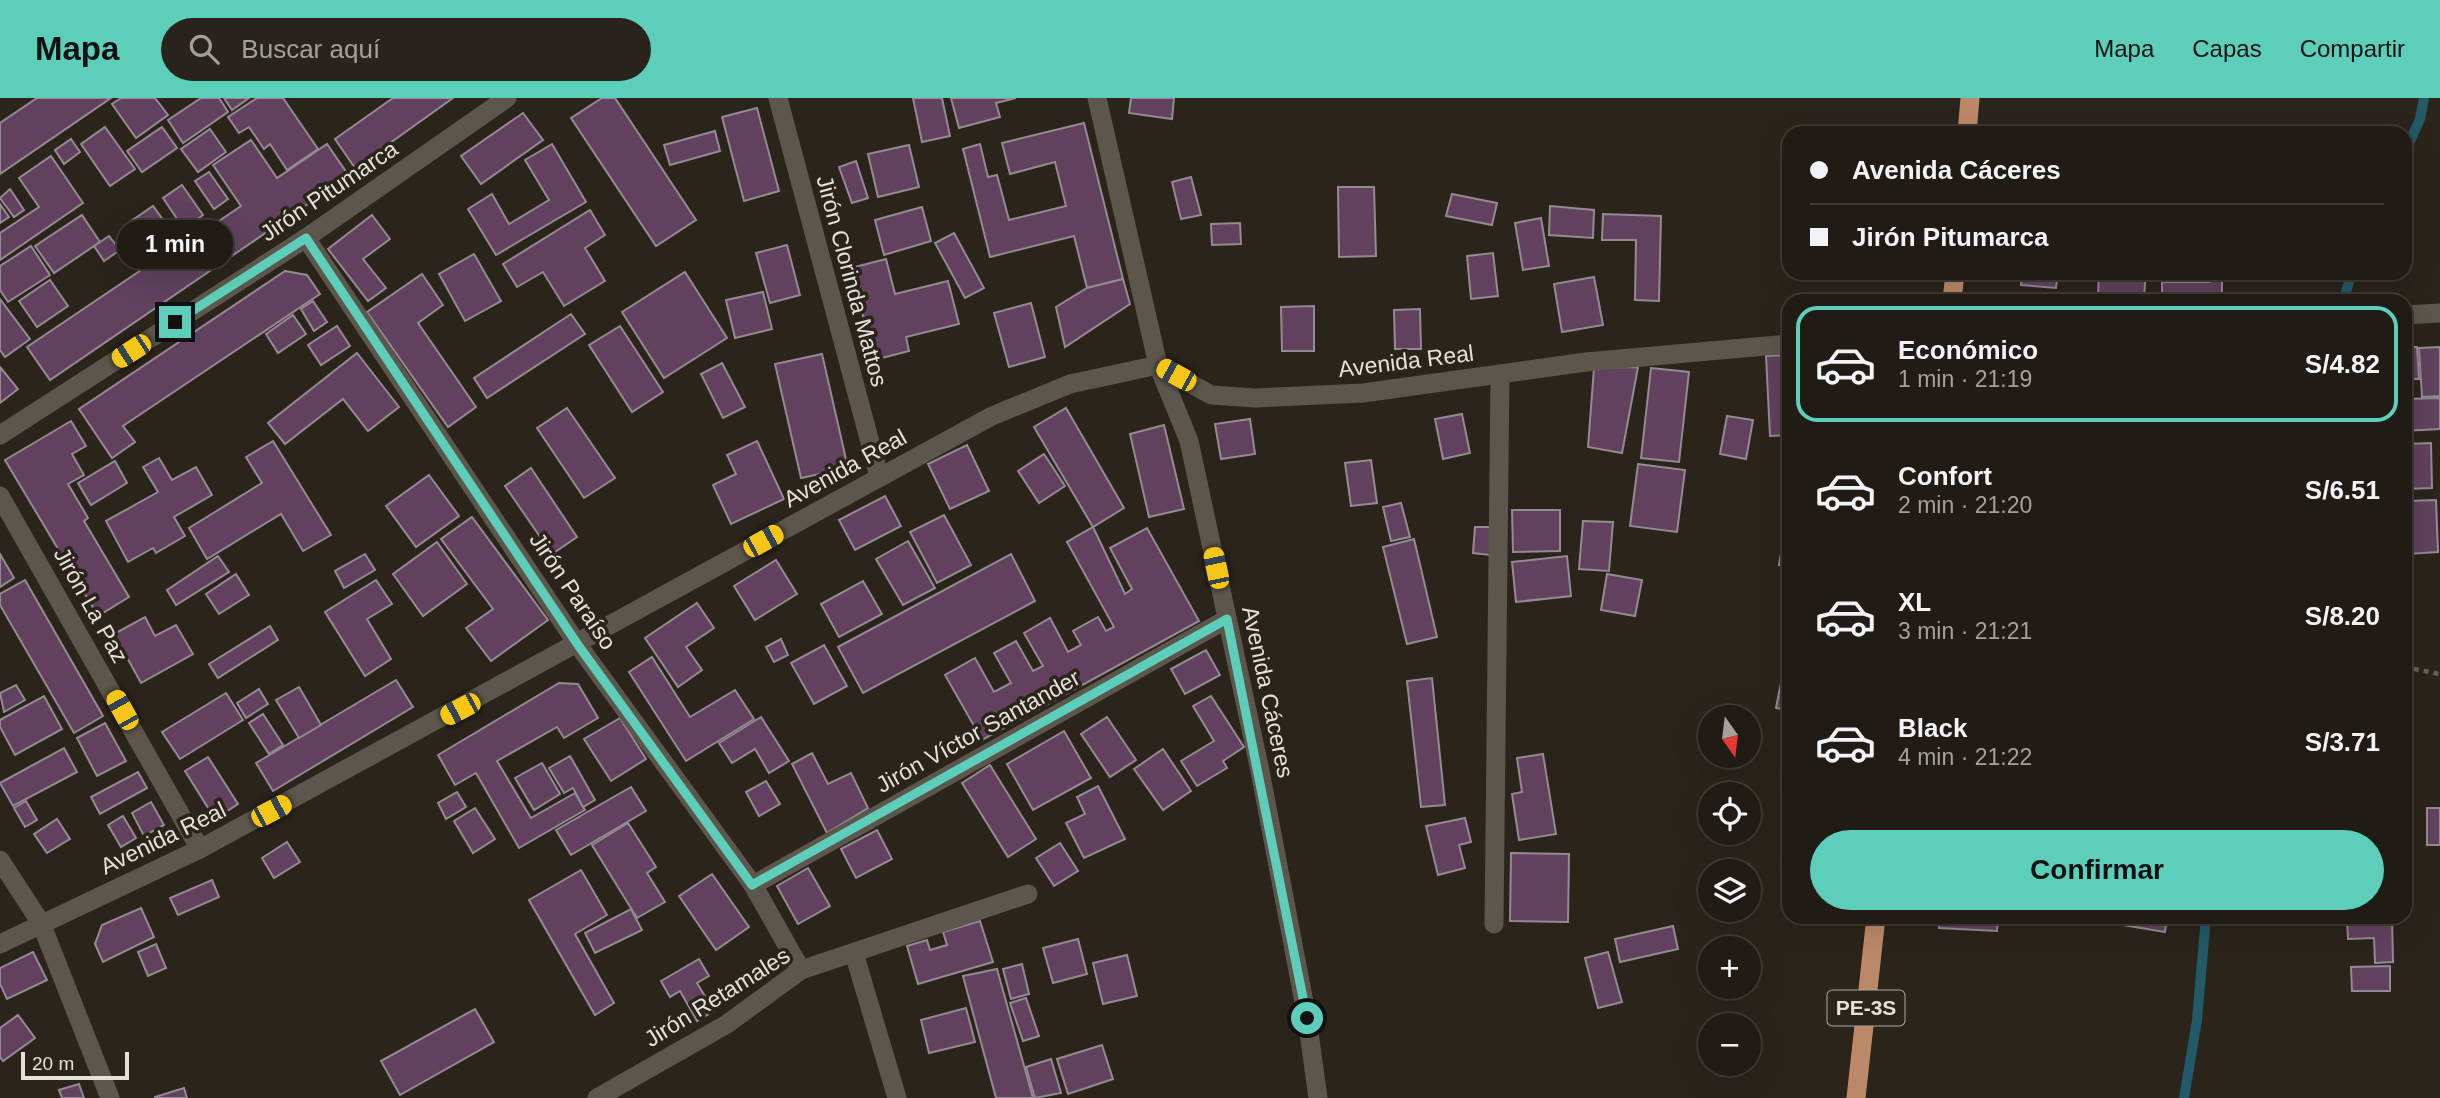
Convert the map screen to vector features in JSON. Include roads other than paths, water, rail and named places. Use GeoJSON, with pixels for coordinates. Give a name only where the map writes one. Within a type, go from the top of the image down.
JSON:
{"type":"FeatureCollection","features":[{"type":"Feature","properties":{"kind":"highway"},"geometry":{"type":"LineString","coordinates":[[1968,126],[1970,98]]}},
{"type":"Feature","properties":{"kind":"highway","name":"PE-3S"},"geometry":{"type":"LineString","coordinates":[[1856,1098],[1875,924]]}},
{"type":"Feature","properties":{"kind":"street","name":"Jirón Pitumarca"},"geometry":{"type":"LineString","coordinates":[[0,435],[306,238],[507,98]]}},
{"type":"Feature","properties":{"kind":"street","name":"Jirón Clorinda Mattos"},"geometry":{"type":"LineString","coordinates":[[778,98],[878,476]]}},
{"type":"Feature","properties":{"kind":"street","name":"Avenida Cáceres"},"geometry":{"type":"LineString","coordinates":[[1097,98],[1158,365],[1189,441],[1307,1018],[1318,1098]]}},
{"type":"Feature","properties":{"kind":"street","name":"Jirón Paraíso"},"geometry":{"type":"LineString","coordinates":[[306,238],[578,645],[752,885],[801,970]]}},
{"type":"Feature","properties":{"kind":"street"},"geometry":{"type":"LineString","coordinates":[[2412,315],[2440,313]]}},
{"type":"Feature","properties":{"kind":"street","name":"Avenida Real"},"geometry":{"type":"LineString","coordinates":[[0,944],[200,849],[578,645],[878,476],[992,416],[1070,384],[1158,365],[1211,395],[1255,398],[1363,393],[1586,362],[1782,345]]}},
{"type":"Feature","properties":{"kind":"street"},"geometry":{"type":"LineString","coordinates":[[1494,924],[1500,374]]}},
{"type":"Feature","properties":{"kind":"street","name":"Jirón La Paz"},"geometry":{"type":"LineString","coordinates":[[0,496],[200,849]]}},
{"type":"Feature","properties":{"kind":"street","name":"Jirón Víctor Santander"},"geometry":{"type":"LineString","coordinates":[[752,885],[1227,619]]}},
{"type":"Feature","properties":{"kind":"street"},"geometry":{"type":"LineString","coordinates":[[0,860],[41,923],[110,1098]]}},
{"type":"Feature","properties":{"kind":"street","name":"Jirón Retamales"},"geometry":{"type":"LineString","coordinates":[[597,1098],[727,1024],[801,970],[1028,894]]}},
{"type":"Feature","properties":{"kind":"street"},"geometry":{"type":"LineString","coordinates":[[854,953],[897,1098]]}},
{"type":"Feature","properties":{"kind":"waterway"},"geometry":{"type":"LineString","coordinates":[[2412,137],[2420,119],[2424,98]]}},
{"type":"Feature","properties":{"kind":"waterway"},"geometry":{"type":"LineString","coordinates":[[2345,294],[2350,280]]}},
{"type":"Feature","properties":{"kind":"waterway"},"geometry":{"type":"LineString","coordinates":[[2184,1098],[2197,1020],[2205,924]]}}]}
